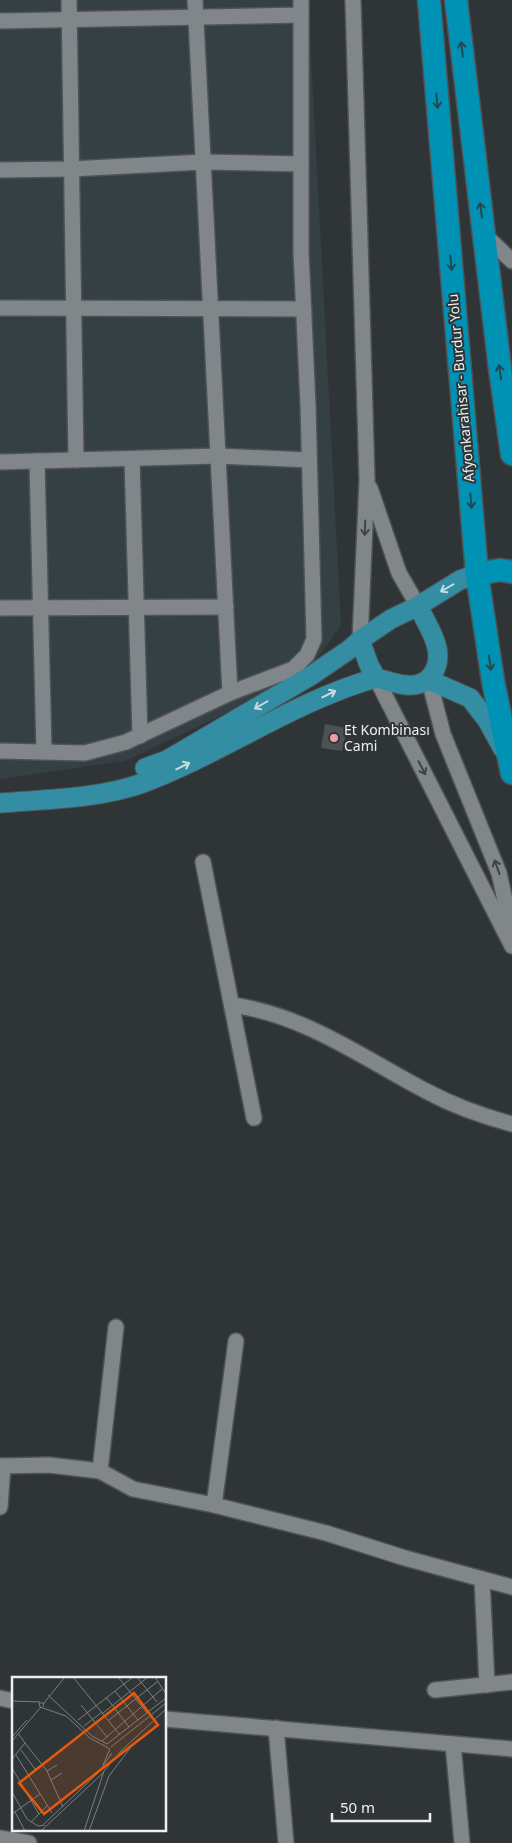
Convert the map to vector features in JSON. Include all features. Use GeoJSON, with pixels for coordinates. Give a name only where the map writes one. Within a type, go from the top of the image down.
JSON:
{"type":"FeatureCollection","features":[{"type":"Feature","properties":{"kind":"highway","name":"Afyonkarahisar - Burdur Yolu"},"geometry":{"type":"LineString","coordinates":[[429,0],[477,574],[493,681],[510,766]]}},
{"type":"Feature","properties":{"kind":"highway"},"geometry":{"type":"LineString","coordinates":[[456,0],[500,369],[512,454]]}},
{"type":"Feature","properties":{"kind":"highway"},"geometry":{"type":"LineString","coordinates":[[477,574],[500,570],[512,572]]}},
{"type":"Feature","properties":{"kind":"main road"},"geometry":{"type":"LineString","coordinates":[[0,792],[106,780],[126,776],[167,760],[312,675],[391,619],[418,606],[460,580],[477,574]]}},
{"type":"Feature","properties":{"kind":"main road"},"geometry":{"type":"LineString","coordinates":[[0,803],[108,793],[174,770],[336,690],[376,678],[407,686],[419,685],[429,680],[436,669],[438,658],[437,645],[418,606]]}},
{"type":"Feature","properties":{"kind":"main road"},"geometry":{"type":"LineString","coordinates":[[360,640],[376,678]]}},
{"type":"Feature","properties":{"kind":"main road"},"geometry":{"type":"LineString","coordinates":[[429,680],[470,698],[487,720],[510,766]]}},
{"type":"Feature","properties":{"kind":"street"},"geometry":{"type":"LineString","coordinates":[[69,0],[76,460]]}},
{"type":"Feature","properties":{"kind":"street"},"geometry":{"type":"LineString","coordinates":[[195,0],[230,692]]}},
{"type":"Feature","properties":{"kind":"street"},"geometry":{"type":"LineString","coordinates":[[352,0],[367,480],[360,640]]}},
{"type":"Feature","properties":{"kind":"street"},"geometry":{"type":"LineString","coordinates":[[0,21],[196,17],[301,7],[301,252],[314,639],[304,660],[293,669],[230,692],[140,736],[112,747],[85,753],[0,751]]}},
{"type":"Feature","properties":{"kind":"street"},"geometry":{"type":"LineString","coordinates":[[0,170],[71,169],[203,162],[301,164]]}},
{"type":"Feature","properties":{"kind":"street"},"geometry":{"type":"LineString","coordinates":[[484,239],[490,241],[512,261]]}},
{"type":"Feature","properties":{"kind":"street"},"geometry":{"type":"LineString","coordinates":[[0,308],[304,309]]}},
{"type":"Feature","properties":{"kind":"street"},"geometry":{"type":"LineString","coordinates":[[0,462],[218,456],[309,460]]}},
{"type":"Feature","properties":{"kind":"street"},"geometry":{"type":"LineString","coordinates":[[132,459],[140,736]]}},
{"type":"Feature","properties":{"kind":"street"},"geometry":{"type":"LineString","coordinates":[[37,461],[44,751]]}},
{"type":"Feature","properties":{"kind":"street"},"geometry":{"type":"LineString","coordinates":[[367,480],[399,574],[418,606]]}},
{"type":"Feature","properties":{"kind":"street"},"geometry":{"type":"LineString","coordinates":[[0,608],[226,607]]}},
{"type":"Feature","properties":{"kind":"street"},"geometry":{"type":"LineString","coordinates":[[376,678],[512,946]]}},
{"type":"Feature","properties":{"kind":"street"},"geometry":{"type":"LineString","coordinates":[[429,680],[443,734],[499,873],[512,932]]}},
{"type":"Feature","properties":{"kind":"street"},"geometry":{"type":"LineString","coordinates":[[203,862],[254,1118]]}},
{"type":"Feature","properties":{"kind":"street"},"geometry":{"type":"LineString","coordinates":[[232,1005],[260,1010],[297,1022],[352,1049],[414,1085],[472,1112],[512,1124]]}},
{"type":"Feature","properties":{"kind":"street"},"geometry":{"type":"LineString","coordinates":[[100,1472],[116,1327]]}},
{"type":"Feature","properties":{"kind":"street"},"geometry":{"type":"LineString","coordinates":[[214,1505],[236,1341]]}},
{"type":"Feature","properties":{"kind":"street"},"geometry":{"type":"LineString","coordinates":[[0,1508],[2,1466],[49,1465],[100,1472],[133,1489],[214,1505],[326,1533],[512,1587]]}},
{"type":"Feature","properties":{"kind":"street"},"geometry":{"type":"LineString","coordinates":[[482,1579],[487,1685]]}},
{"type":"Feature","properties":{"kind":"street"},"geometry":{"type":"LineString","coordinates":[[435,1690],[512,1682]]}},
{"type":"Feature","properties":{"kind":"street"},"geometry":{"type":"LineString","coordinates":[[166,1719],[512,1750]]}},
{"type":"Feature","properties":{"kind":"street"},"geometry":{"type":"LineString","coordinates":[[276,1728],[286,1843]]}},
{"type":"Feature","properties":{"kind":"street"},"geometry":{"type":"LineString","coordinates":[[453,1744],[462,1843]]}},
{"type":"Feature","properties":{"kind":"street"},"geometry":{"type":"LineString","coordinates":[[0,1838],[29,1843]]}},
{"type":"Feature","properties":{"kind":"shaded area"},"geometry":{"type":"Polygon","coordinates":[[[0,0],[308,0],[341,625],[305,676],[125,761],[0,779],[0,0]]]}},
{"type":"Feature","properties":{"kind":"building","name":"Et Kombinası Cami"},"geometry":{"type":"Polygon","coordinates":[[[325,724],[347,728],[342,751],[321,748],[325,724]]]}},
{"type":"Feature","properties":{"kind":"place","name":"Et Kombinası Cami"},"geometry":{"type":"Point","coordinates":[334,738]}}]}
